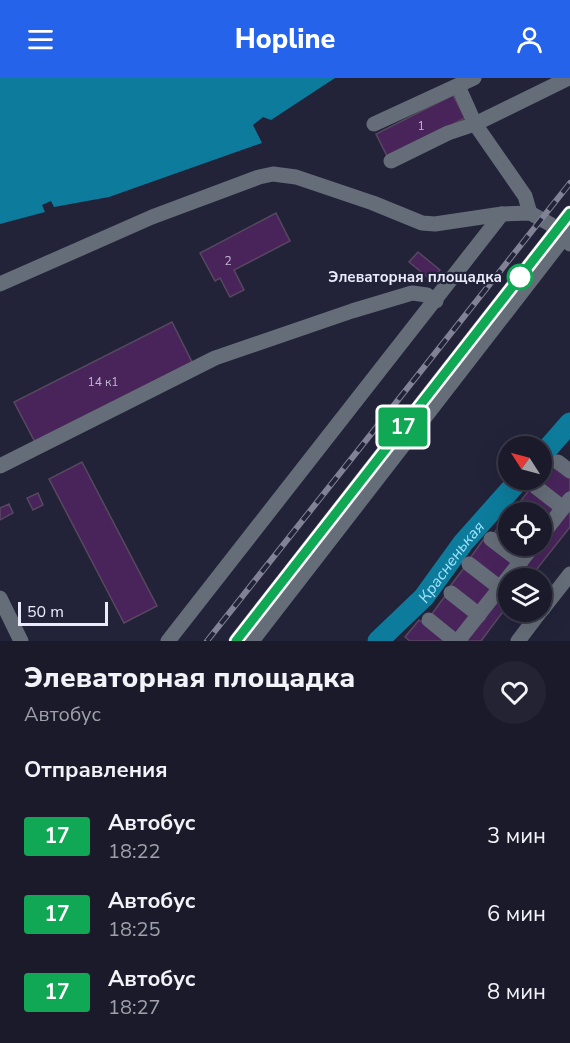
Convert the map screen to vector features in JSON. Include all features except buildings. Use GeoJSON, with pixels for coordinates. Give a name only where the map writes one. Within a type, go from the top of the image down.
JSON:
{"type":"FeatureCollection","features":[{"type":"Feature","properties":{"kind":"street"},"geometry":{"type":"LineString","coordinates":[[374,124],[474,78]]}},
{"type":"Feature","properties":{"kind":"street"},"geometry":{"type":"LineString","coordinates":[[391,161],[448,133],[475,124],[569,78]]}},
{"type":"Feature","properties":{"kind":"street"},"geometry":{"type":"LineString","coordinates":[[458,86],[475,124],[525,196],[530,213]]}},
{"type":"Feature","properties":{"kind":"street"},"geometry":{"type":"LineString","coordinates":[[0,284],[152,217],[259,177],[273,174],[296,177],[373,203],[422,223],[435,224],[502,214],[530,213],[545,220],[565,236]]}},
{"type":"Feature","properties":{"kind":"street"},"geometry":{"type":"LineString","coordinates":[[252,641],[565,236],[570,213]]}},
{"type":"Feature","properties":{"kind":"street"},"geometry":{"type":"LineString","coordinates":[[168,641],[502,214]]}},
{"type":"Feature","properties":{"kind":"street"},"geometry":{"type":"LineString","coordinates":[[236,641],[565,236]]}},
{"type":"Feature","properties":{"kind":"street"},"geometry":{"type":"LineString","coordinates":[[0,466],[215,358],[412,293],[427,295],[436,301]]}},
{"type":"Feature","properties":{"kind":"street"},"geometry":{"type":"LineString","coordinates":[[541,490],[566,504],[552,522]]}},
{"type":"Feature","properties":{"kind":"street"},"geometry":{"type":"LineString","coordinates":[[491,539],[520,562]]}},
{"type":"Feature","properties":{"kind":"street"},"geometry":{"type":"LineString","coordinates":[[515,568],[525,556]]}},
{"type":"Feature","properties":{"kind":"street"},"geometry":{"type":"LineString","coordinates":[[469,564],[498,586]]}},
{"type":"Feature","properties":{"kind":"street"},"geometry":{"type":"LineString","coordinates":[[552,597],[570,574]]}},
{"type":"Feature","properties":{"kind":"street"},"geometry":{"type":"LineString","coordinates":[[429,620],[457,641],[498,591]]}},
{"type":"Feature","properties":{"kind":"street"},"geometry":{"type":"LineString","coordinates":[[451,593],[479,615]]}},
{"type":"Feature","properties":{"kind":"street"},"geometry":{"type":"LineString","coordinates":[[0,598],[21,641]]}},
{"type":"Feature","properties":{"kind":"street"},"geometry":{"type":"LineString","coordinates":[[518,641],[533,622]]}},
{"type":"Feature","properties":{"kind":"water"},"geometry":{"type":"Polygon","coordinates":[[[0,78],[335,78],[271,120],[263,117],[253,125],[262,143],[109,197],[54,207],[51,201],[42,205],[45,212],[0,224],[0,78]]]}},
{"type":"Feature","properties":{"kind":"waterway","name":"Красненькая"},"geometry":{"type":"LineString","coordinates":[[552,444],[570,423]]}},
{"type":"Feature","properties":{"kind":"waterway","name":"Красненькая"},"geometry":{"type":"LineString","coordinates":[[378,641],[424,597],[463,543],[510,490]]}},
{"type":"Feature","properties":{"kind":"railway"},"geometry":{"type":"LineString","coordinates":[[207,641],[570,183]]}},
{"type":"Feature","properties":{"kind":"bus line","name":"17"},"geometry":{"type":"LineString","coordinates":[[236,641],[570,213]]}},
{"type":"Feature","properties":{"kind":"place","name":"Элеваторная площадка"},"geometry":{"type":"Point","coordinates":[520,277]}}]}
